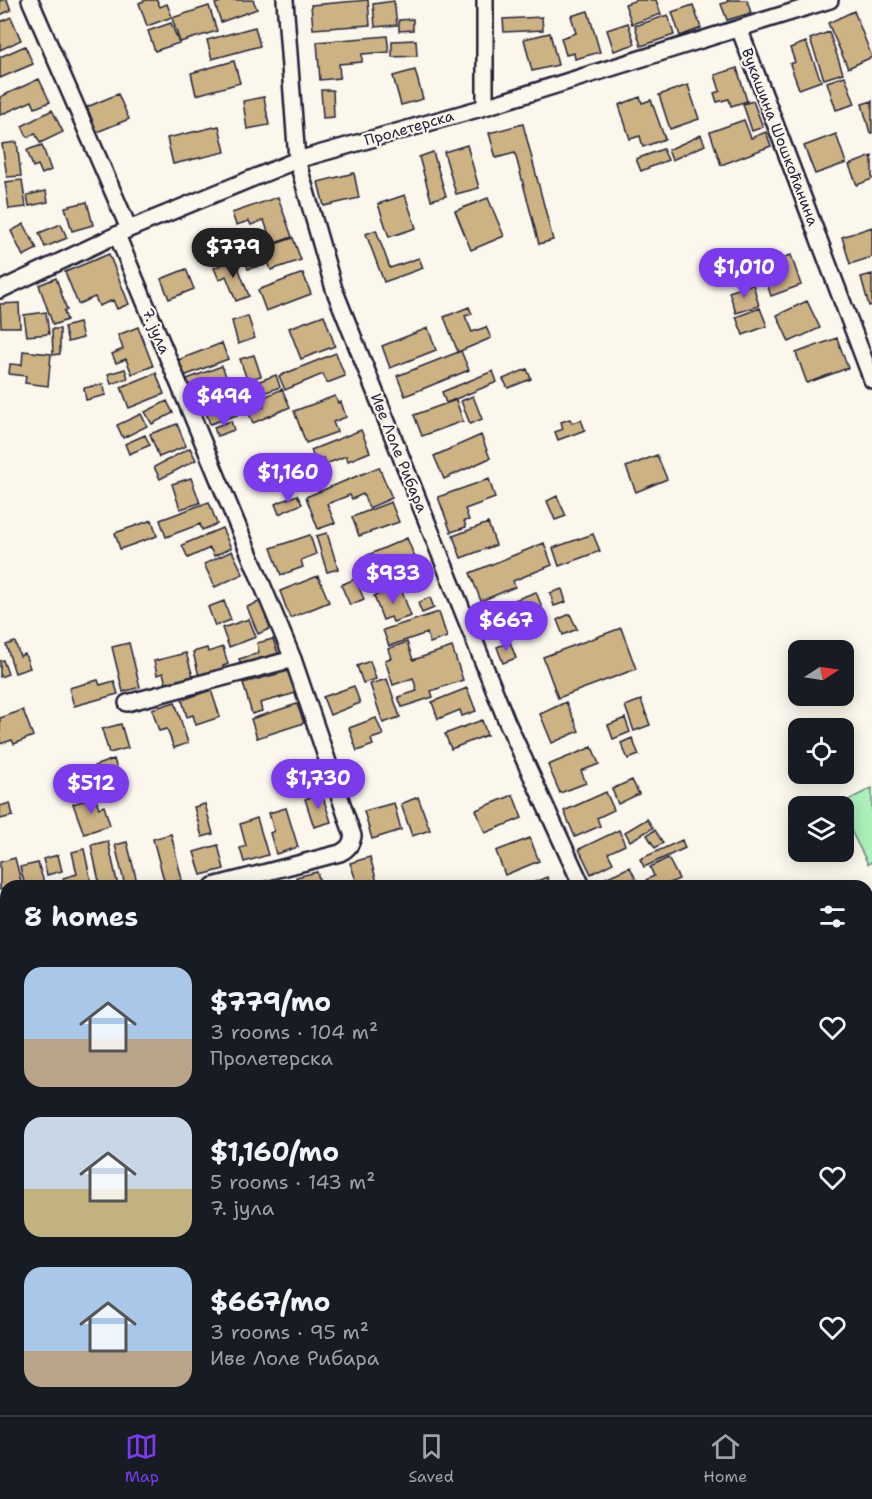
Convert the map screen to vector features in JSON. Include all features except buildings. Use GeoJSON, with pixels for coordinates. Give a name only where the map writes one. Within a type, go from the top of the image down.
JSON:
{"type":"FeatureCollection","features":[{"type":"Feature","properties":{"kind":"street","name":"7. јула"},"geometry":{"type":"LineString","coordinates":[[30,0],[293,659],[352,829],[352,843],[340,853],[236,880]]}},
{"type":"Feature","properties":{"kind":"street","name":"Иве Лоле Рибара"},"geometry":{"type":"LineString","coordinates":[[285,0],[297,160],[334,289],[507,722],[579,880]]}},
{"type":"Feature","properties":{"kind":"street"},"geometry":{"type":"LineString","coordinates":[[485,0],[485,107]]}},
{"type":"Feature","properties":{"kind":"street","name":"Пролетерска"},"geometry":{"type":"LineString","coordinates":[[0,290],[123,232],[297,160],[485,107],[830,0]]}},
{"type":"Feature","properties":{"kind":"street","name":"Вукашина Шошкоћанина"},"geometry":{"type":"LineString","coordinates":[[739,28],[872,380]]}},
{"type":"Feature","properties":{"kind":"street"},"geometry":{"type":"LineString","coordinates":[[127,703],[293,659]]}},
{"type":"Feature","properties":{"kind":"green space"},"geometry":{"type":"Polygon","coordinates":[[[872,788],[872,862],[868,864],[854,837],[854,797],[872,788]]]}}]}
